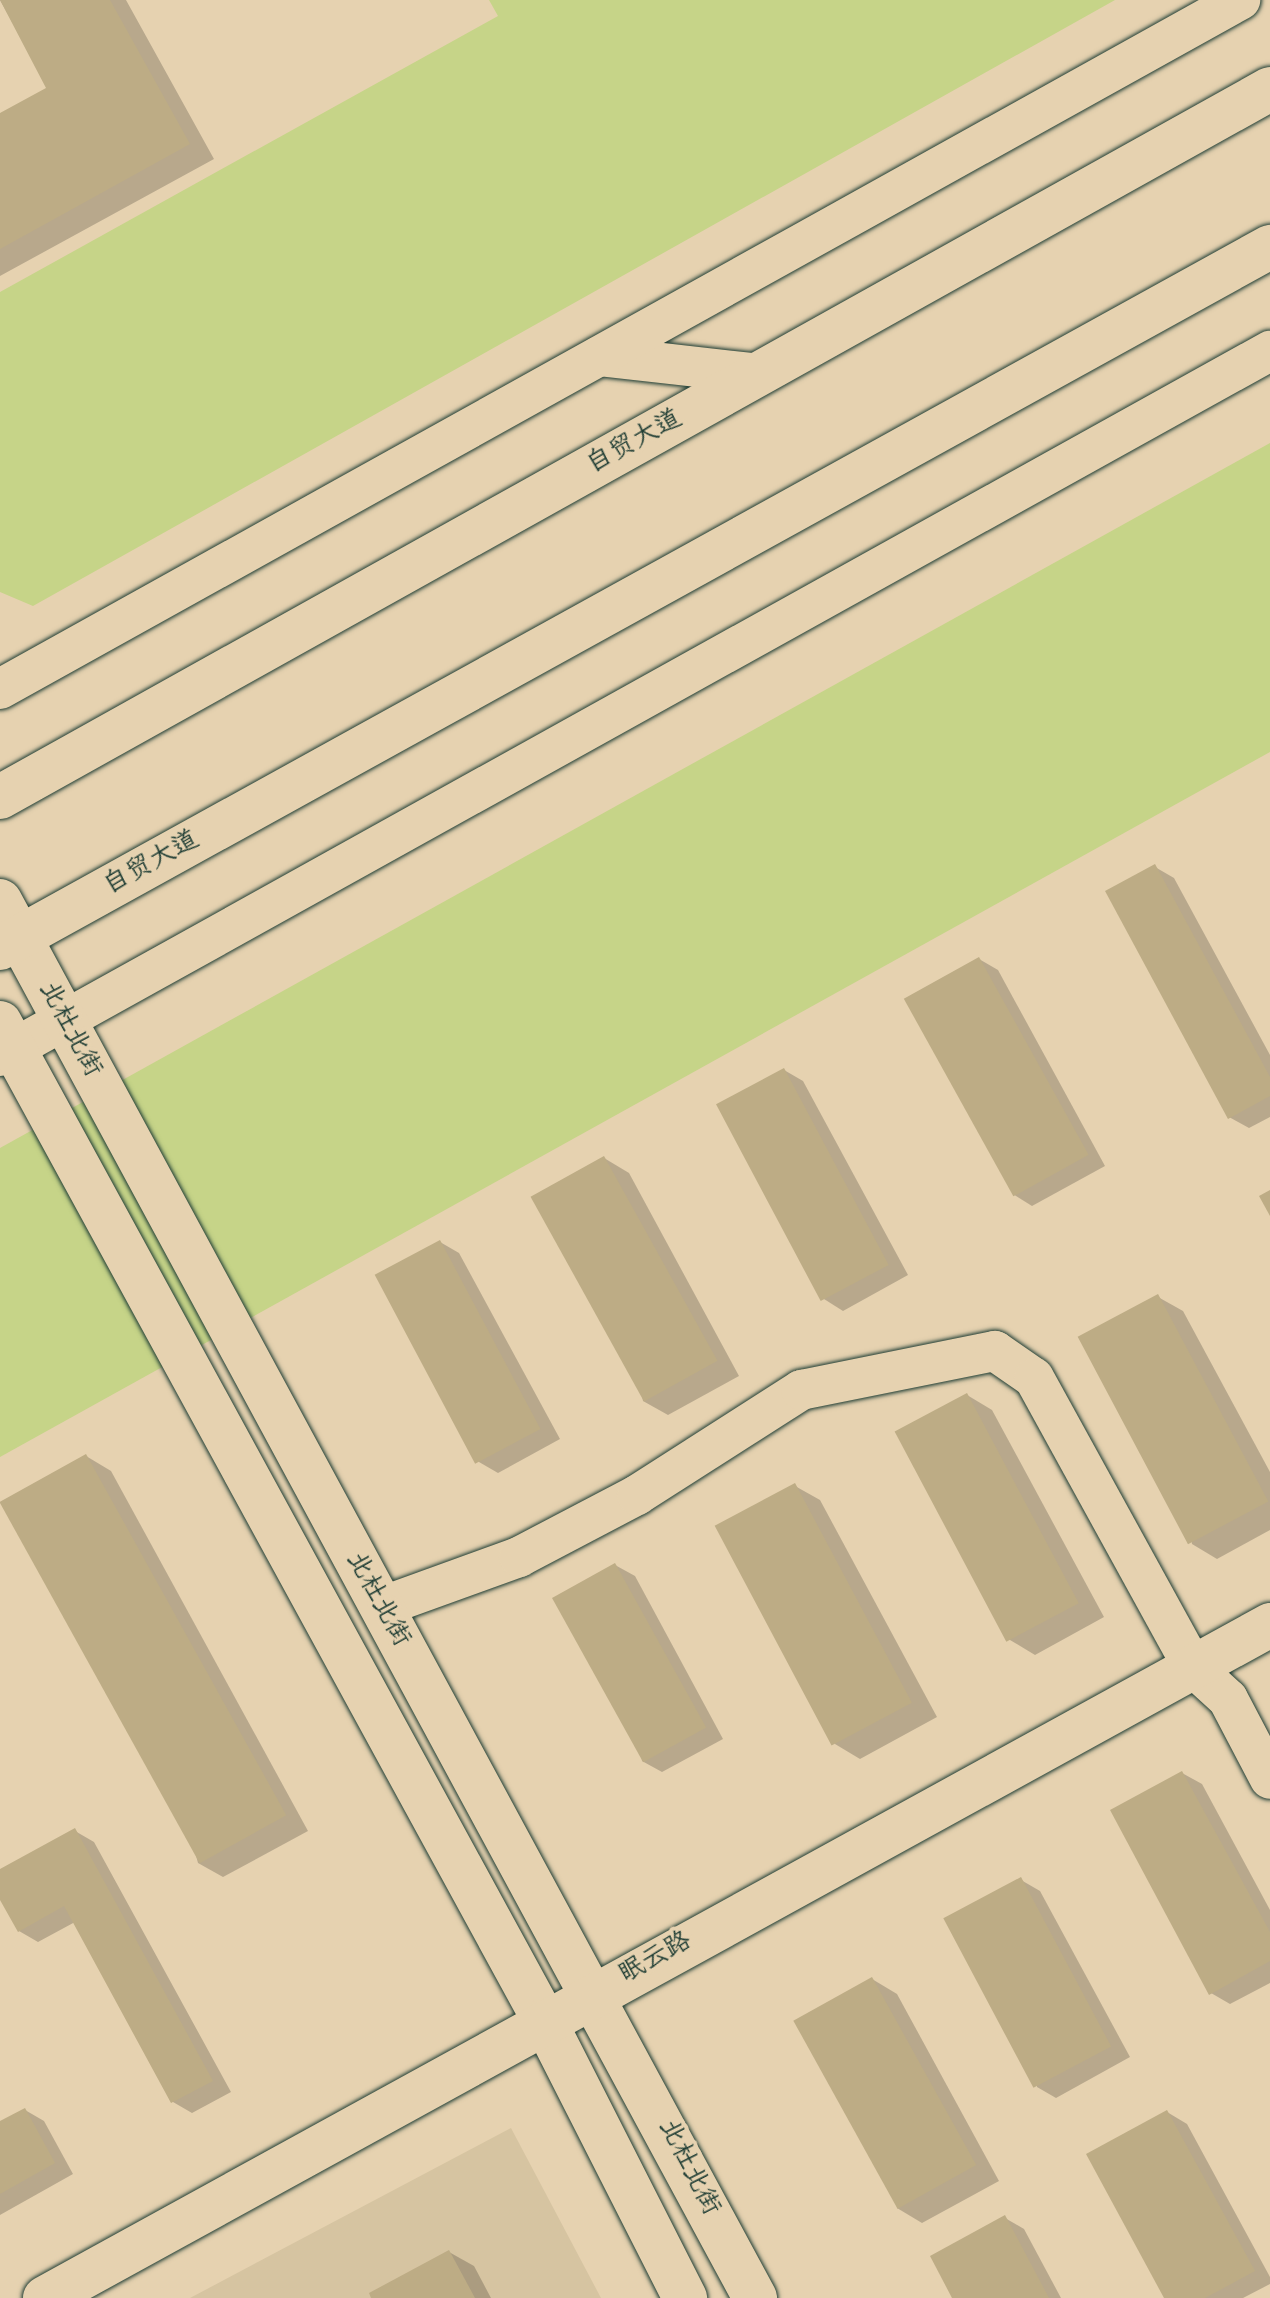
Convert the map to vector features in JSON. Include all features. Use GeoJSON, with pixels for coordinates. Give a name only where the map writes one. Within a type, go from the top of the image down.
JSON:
{"type":"FeatureCollection","features":[{"type":"Feature","properties":{"kind":"main road","name":"自贸大道"},"geometry":{"type":"LineString","coordinates":[[0,797],[1270,89]]}},
{"type":"Feature","properties":{"kind":"main road","name":"自贸大道"},"geometry":{"type":"LineString","coordinates":[[7,929],[1270,247]]}},
{"type":"Feature","properties":{"kind":"main road","name":"北杜北街"},"geometry":{"type":"LineString","coordinates":[[7,929],[64,1021],[593,1993],[755,2298]]}},
{"type":"Feature","properties":{"kind":"main road"},"geometry":{"type":"LineString","coordinates":[[5,1043],[544,2020],[685,2298]]}},
{"type":"Feature","properties":{"kind":"main road","name":"眠云路"},"geometry":{"type":"LineString","coordinates":[[45,2298],[593,1993],[1270,1625]]}},
{"type":"Feature","properties":{"kind":"street"},"geometry":{"type":"LineString","coordinates":[[0,689],[1240,0]]}},
{"type":"Feature","properties":{"kind":"street"},"geometry":{"type":"LineString","coordinates":[[5,1043],[64,1021],[1270,351]]}},
{"type":"Feature","properties":{"kind":"street"},"geometry":{"type":"LineString","coordinates":[[600,356],[760,374]]}},
{"type":"Feature","properties":{"kind":"street"},"geometry":{"type":"LineString","coordinates":[[381,1607],[519,1557],[637,1495],[801,1390],[995,1351],[1034,1378],[1193,1667],[1228,1699],[1270,1779]]}},
{"type":"Feature","properties":{"kind":"shaded area"},"geometry":{"type":"Polygon","coordinates":[[[511,2128],[601,2298],[190,2298],[511,2128]]]}},
{"type":"Feature","properties":{"kind":"green space"},"geometry":{"type":"Polygon","coordinates":[[[489,0],[1115,0],[33,606],[0,592],[0,292],[498,16],[489,0]]]}},
{"type":"Feature","properties":{"kind":"green space"},"geometry":{"type":"Polygon","coordinates":[[[1270,443],[1270,752],[0,1457],[0,1148],[1270,443]]]}},
{"type":"Feature","properties":{"kind":"building"},"geometry":{"type":"Polygon","coordinates":[[[0,0],[110,0],[190,144],[0,249],[0,113],[46,88],[0,0]]]}},
{"type":"Feature","properties":{"kind":"building"},"geometry":{"type":"Polygon","coordinates":[[[1155,864],[1270,1077],[1270,1096],[1228,1119],[1105,891],[1155,864]]]}},
{"type":"Feature","properties":{"kind":"building"},"geometry":{"type":"Polygon","coordinates":[[[979,957],[1089,1155],[1013,1196],[904,999],[979,957]]]}},
{"type":"Feature","properties":{"kind":"building"},"geometry":{"type":"Polygon","coordinates":[[[784,1068],[889,1265],[821,1301],[716,1104],[784,1068]]]}},
{"type":"Feature","properties":{"kind":"building"},"geometry":{"type":"Polygon","coordinates":[[[604,1156],[717,1361],[644,1401],[531,1197],[604,1156]]]}},
{"type":"Feature","properties":{"kind":"building"},"geometry":{"type":"Polygon","coordinates":[[[1270,1190],[1270,1216],[1259,1196],[1270,1190]]]}},
{"type":"Feature","properties":{"kind":"building"},"geometry":{"type":"Polygon","coordinates":[[[440,1240],[540,1429],[475,1464],[375,1275],[440,1240]]]}},
{"type":"Feature","properties":{"kind":"building"},"geometry":{"type":"Polygon","coordinates":[[[1158,1294],[1268,1501],[1188,1544],[1078,1337],[1158,1294]]]}},
{"type":"Feature","properties":{"kind":"building"},"geometry":{"type":"Polygon","coordinates":[[[967,1393],[1079,1603],[1006,1642],[895,1431],[967,1393]]]}},
{"type":"Feature","properties":{"kind":"building"},"geometry":{"type":"Polygon","coordinates":[[[86,1454],[286,1815],[200,1863],[0,1503],[86,1454]]]}},
{"type":"Feature","properties":{"kind":"building"},"geometry":{"type":"Polygon","coordinates":[[[795,1483],[912,1703],[832,1746],[715,1526],[795,1483]]]}},
{"type":"Feature","properties":{"kind":"building"},"geometry":{"type":"Polygon","coordinates":[[[615,1563],[706,1727],[643,1762],[552,1598],[615,1563]]]}},
{"type":"Feature","properties":{"kind":"building"},"geometry":{"type":"Polygon","coordinates":[[[1182,1771],[1270,1932],[1270,1961],[1209,1995],[1110,1810],[1182,1771]]]}},
{"type":"Feature","properties":{"kind":"building"},"geometry":{"type":"Polygon","coordinates":[[[75,1828],[213,2081],[171,2103],[64,1906],[18,1932],[0,1900],[0,1869],[75,1828]]]}},
{"type":"Feature","properties":{"kind":"building"},"geometry":{"type":"Polygon","coordinates":[[[1021,1877],[1111,2047],[1033,2088],[943,1918],[1021,1877]]]}},
{"type":"Feature","properties":{"kind":"building"},"geometry":{"type":"Polygon","coordinates":[[[872,1977],[976,2165],[898,2209],[793,2021],[872,1977]]]}},
{"type":"Feature","properties":{"kind":"building"},"geometry":{"type":"Polygon","coordinates":[[[25,2108],[55,2163],[0,2194],[0,2121],[25,2108]]]}},
{"type":"Feature","properties":{"kind":"building"},"geometry":{"type":"Polygon","coordinates":[[[1167,2110],[1255,2271],[1205,2298],[1164,2298],[1086,2154],[1167,2110]]]}},
{"type":"Feature","properties":{"kind":"building"},"geometry":{"type":"Polygon","coordinates":[[[1005,2215],[1049,2298],[952,2298],[930,2256],[1005,2215]]]}},
{"type":"Feature","properties":{"kind":"building"},"geometry":{"type":"Polygon","coordinates":[[[449,2250],[475,2298],[371,2298],[369,2293],[449,2250]]]}}]}
